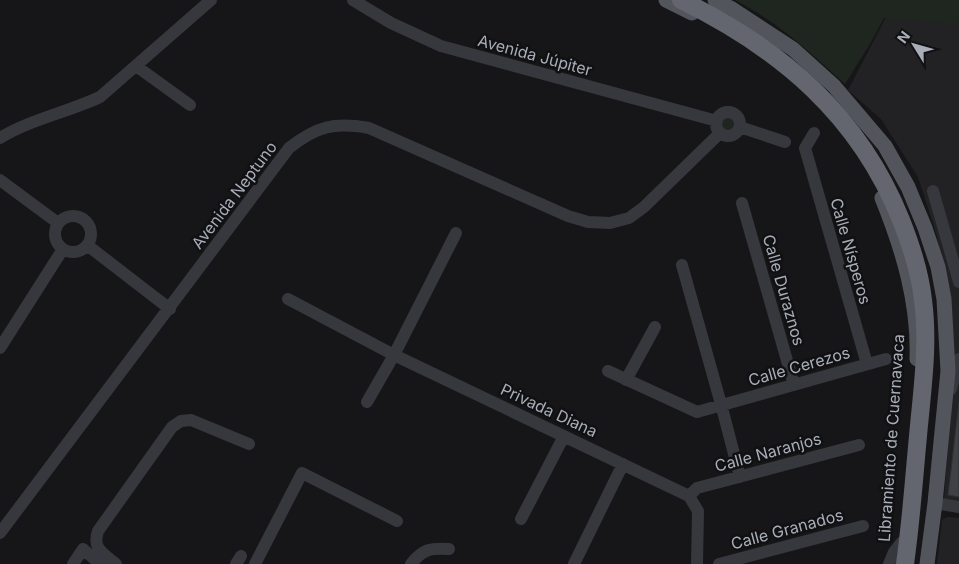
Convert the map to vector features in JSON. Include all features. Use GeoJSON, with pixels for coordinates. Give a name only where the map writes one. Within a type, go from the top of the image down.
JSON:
{"type":"FeatureCollection","features":[{"type":"Feature","properties":{"kind":"highway"},"geometry":{"type":"LineString","coordinates":[[681,0],[749,39],[789,68],[822,97],[850,129],[870,157],[890,193],[907,234],[924,300],[925,360],[905,564]]}},
{"type":"Feature","properties":{"kind":"highway"},"geometry":{"type":"LineString","coordinates":[[697,0],[728,16],[788,56],[828,91],[878,153],[899,190],[916,232],[927,269],[933,301],[934,369],[915,564]]}},
{"type":"Feature","properties":{"kind":"main road","name":"Libramiento de Cuernavaca"},"geometry":{"type":"LineString","coordinates":[[666,0],[720,28],[779,67],[798,83],[817,102],[842,133],[862,162],[882,197],[897,235],[914,300],[917,352],[899,564]]}},
{"type":"Feature","properties":{"kind":"main road"},"geometry":{"type":"LineString","coordinates":[[716,0],[793,48],[834,86],[885,146],[908,187],[925,228],[938,267],[944,300],[948,371],[927,564]]}},
{"type":"Feature","properties":{"kind":"street"},"geometry":{"type":"LineString","coordinates":[[0,138],[11,131],[100,97],[210,0]]}},
{"type":"Feature","properties":{"kind":"street","name":"Avenida Júpiter"},"geometry":{"type":"LineString","coordinates":[[353,0],[391,23],[441,46],[717,120]]}},
{"type":"Feature","properties":{"kind":"street"},"geometry":{"type":"LineString","coordinates":[[136,66],[190,105]]}},
{"type":"Feature","properties":{"kind":"street"},"geometry":{"type":"LineString","coordinates":[[731,113],[738,118],[740,127],[736,134],[728,136],[720,133],[717,120],[723,114],[731,113]]}},
{"type":"Feature","properties":{"kind":"street","name":"Avenida Neptuno"},"geometry":{"type":"LineString","coordinates":[[0,533],[289,148],[305,136],[326,127],[347,124],[369,128],[568,216],[588,222],[610,223],[629,218],[644,207],[720,133]]}},
{"type":"Feature","properties":{"kind":"street"},"geometry":{"type":"LineString","coordinates":[[740,127],[785,142]]}},
{"type":"Feature","properties":{"kind":"street","name":"Calle Nísperos"},"geometry":{"type":"LineString","coordinates":[[814,133],[805,148],[867,364]]}},
{"type":"Feature","properties":{"kind":"street"},"geometry":{"type":"LineString","coordinates":[[0,180],[58,223]]}},
{"type":"Feature","properties":{"kind":"street"},"geometry":{"type":"LineString","coordinates":[[933,191],[959,282]]}},
{"type":"Feature","properties":{"kind":"street","name":"Calle Duraznos"},"geometry":{"type":"LineString","coordinates":[[742,203],[794,385]]}},
{"type":"Feature","properties":{"kind":"street"},"geometry":{"type":"LineString","coordinates":[[70,216],[77,216],[83,219],[88,224],[90,231],[87,245],[82,250],[76,252],[62,249],[54,237],[58,223],[63,218],[70,216]]}},
{"type":"Feature","properties":{"kind":"street"},"geometry":{"type":"LineString","coordinates":[[367,402],[394,355],[456,233]]}},
{"type":"Feature","properties":{"kind":"street"},"geometry":{"type":"LineString","coordinates":[[87,245],[170,309]]}},
{"type":"Feature","properties":{"kind":"street"},"geometry":{"type":"LineString","coordinates":[[0,348],[62,249]]}},
{"type":"Feature","properties":{"kind":"street"},"geometry":{"type":"LineString","coordinates":[[682,265],[740,477]]}},
{"type":"Feature","properties":{"kind":"street","name":"Privada Diana"},"geometry":{"type":"LineString","coordinates":[[288,299],[394,355],[689,496]]}},
{"type":"Feature","properties":{"kind":"street"},"geometry":{"type":"LineString","coordinates":[[626,380],[654,326]]}},
{"type":"Feature","properties":{"kind":"street","name":"Calle Cerezos"},"geometry":{"type":"LineString","coordinates":[[608,371],[697,412],[886,359]]}},
{"type":"Feature","properties":{"kind":"street"},"geometry":{"type":"LineString","coordinates":[[938,474],[941,470],[949,394],[959,359]]}},
{"type":"Feature","properties":{"kind":"street"},"geometry":{"type":"LineString","coordinates":[[116,564],[98,549],[95,540],[98,531],[172,427],[181,421],[191,420],[249,444]]}},
{"type":"Feature","properties":{"kind":"street"},"geometry":{"type":"LineString","coordinates":[[521,519],[564,436]]}},
{"type":"Feature","properties":{"kind":"street","name":"Calle Naranjos"},"geometry":{"type":"LineString","coordinates":[[689,496],[697,488],[859,445]]}},
{"type":"Feature","properties":{"kind":"street"},"geometry":{"type":"LineString","coordinates":[[574,564],[623,464]]}},
{"type":"Feature","properties":{"kind":"street"},"geometry":{"type":"LineString","coordinates":[[255,564],[302,472],[397,521]]}},
{"type":"Feature","properties":{"kind":"street"},"geometry":{"type":"LineString","coordinates":[[689,496],[698,511],[697,564]]}},
{"type":"Feature","properties":{"kind":"street"},"geometry":{"type":"LineString","coordinates":[[935,503],[959,507]]}},
{"type":"Feature","properties":{"kind":"street","name":"Calle Granados"},"geometry":{"type":"LineString","coordinates":[[720,564],[863,526]]}},
{"type":"Feature","properties":{"kind":"street"},"geometry":{"type":"LineString","coordinates":[[889,564],[894,552],[902,542]]}},
{"type":"Feature","properties":{"kind":"street"},"geometry":{"type":"LineString","coordinates":[[411,564],[419,554],[433,548],[449,549]]}},
{"type":"Feature","properties":{"kind":"street"},"geometry":{"type":"LineString","coordinates":[[73,564],[83,549],[100,564]]}},
{"type":"Feature","properties":{"kind":"shaded area"},"geometry":{"type":"Polygon","coordinates":[[[735,0],[959,0],[959,24],[884,18],[845,84],[779,28],[735,0]]]}},
{"type":"Feature","properties":{"kind":"shaded area"},"geometry":{"type":"Polygon","coordinates":[[[895,0],[959,0],[959,502],[944,500],[952,381],[947,286],[936,233],[918,177],[881,119],[848,90],[895,0]]]}},
{"type":"Feature","properties":{"kind":"shaded area"},"geometry":{"type":"Polygon","coordinates":[[[729,115],[735,118],[738,124],[735,130],[729,133],[723,130],[720,124],[723,118],[729,115]]]}},
{"type":"Feature","properties":{"kind":"shaded area"},"geometry":{"type":"Polygon","coordinates":[[[947,517],[959,518],[959,564],[937,564],[942,520],[947,517]]]}},
{"type":"Feature","properties":{"kind":"building"},"geometry":{"type":"Polygon","coordinates":[[[959,402],[959,497],[948,495],[959,402]]]}}]}
